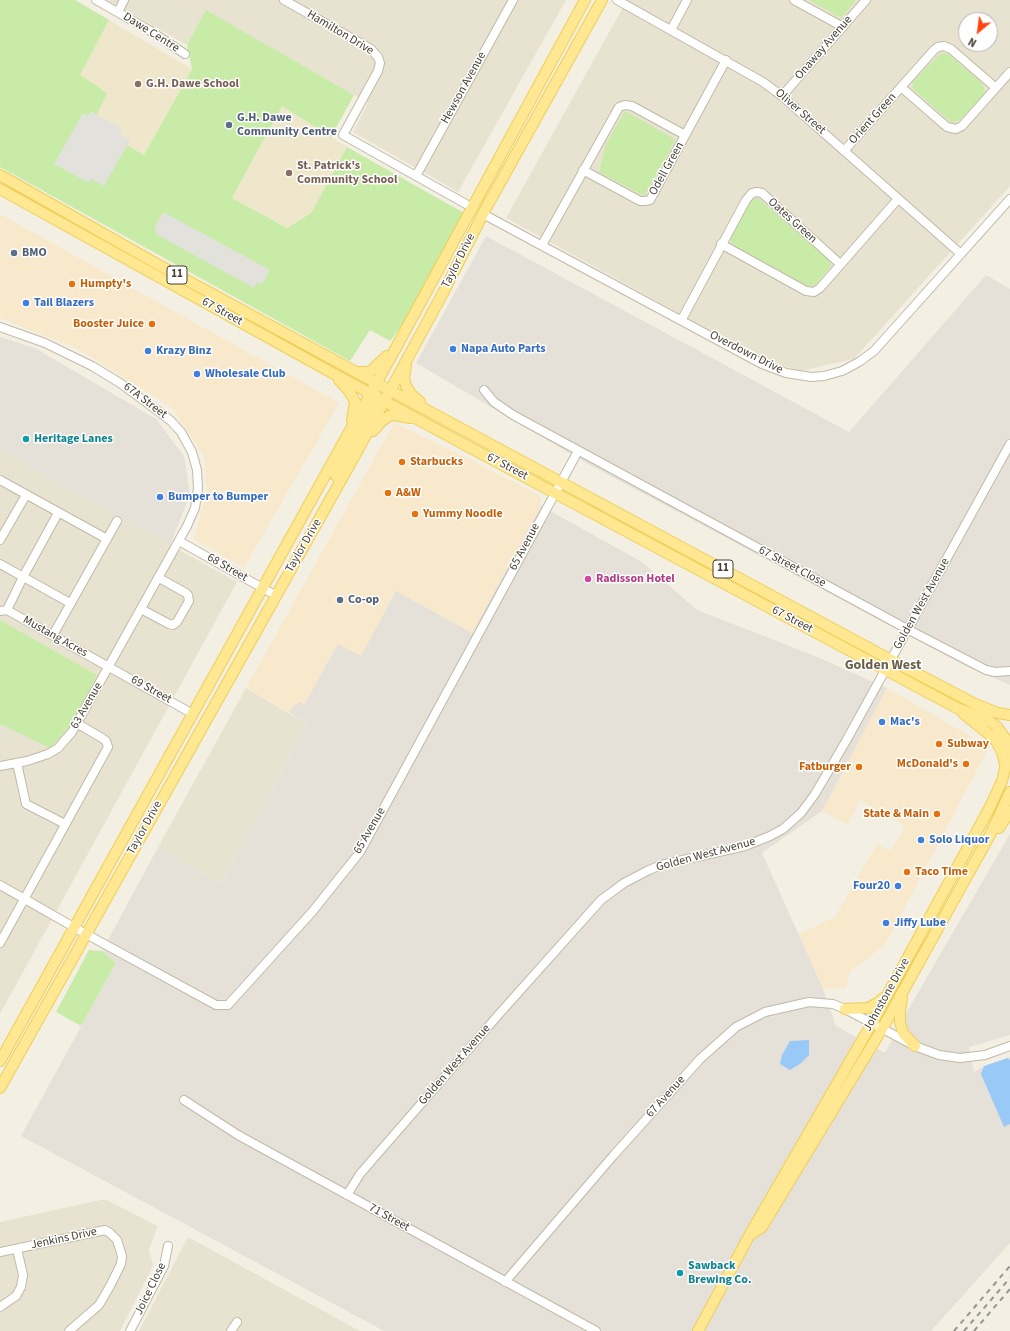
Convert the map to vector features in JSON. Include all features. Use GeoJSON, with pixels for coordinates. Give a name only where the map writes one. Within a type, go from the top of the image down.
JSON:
{"type":"FeatureCollection","features":[{"type":"Feature","properties":{"kind":"main road","name":"Taylor Drive"},"geometry":{"type":"LineString","coordinates":[[376,383],[473,208],[585,0]]}},
{"type":"Feature","properties":{"kind":"main road","name":"Taylor Drive"},"geometry":{"type":"LineString","coordinates":[[0,1088],[385,401],[483,214],[602,0]]}},
{"type":"Feature","properties":{"kind":"main road","name":"67 Street"},"geometry":{"type":"LineString","coordinates":[[0,175],[151,260],[376,383],[891,660],[975,704],[998,713],[1009,714]]}},
{"type":"Feature","properties":{"kind":"main road","name":"67 Street"},"geometry":{"type":"LineString","coordinates":[[0,189],[325,369],[554,493],[957,708],[990,721],[1003,733],[1010,746]]}},
{"type":"Feature","properties":{"kind":"main road"},"geometry":{"type":"LineString","coordinates":[[356,372],[368,372],[372,370],[398,344]]}},
{"type":"Feature","properties":{"kind":"main road"},"geometry":{"type":"LineString","coordinates":[[407,360],[404,377],[408,391],[440,417]]}},
{"type":"Feature","properties":{"kind":"main road"},"geometry":{"type":"LineString","coordinates":[[325,369],[349,390],[355,402],[348,434]]}},
{"type":"Feature","properties":{"kind":"main road"},"geometry":{"type":"LineString","coordinates":[[324,511],[334,480],[373,402],[373,394],[376,383]]}},
{"type":"Feature","properties":{"kind":"main road","name":"Taylor Drive"},"geometry":{"type":"LineString","coordinates":[[0,1061],[348,434],[373,394]]}},
{"type":"Feature","properties":{"kind":"main road"},"geometry":{"type":"LineString","coordinates":[[354,457],[378,425],[389,416],[403,416],[422,421]]}},
{"type":"Feature","properties":{"kind":"main road"},"geometry":{"type":"LineString","coordinates":[[957,708],[996,741],[1004,759],[1005,769]]}},
{"type":"Feature","properties":{"kind":"main road","name":"Johnstone Drive"},"geometry":{"type":"LineString","coordinates":[[698,1331],[749,1236],[872,1023],[989,809],[1002,781],[1010,746]]}},
{"type":"Feature","properties":{"kind":"main road","name":"Johnstone Drive"},"geometry":{"type":"LineString","coordinates":[[749,1236],[762,1227],[905,990],[991,833],[1010,792]]}},
{"type":"Feature","properties":{"kind":"main road"},"geometry":{"type":"LineString","coordinates":[[991,833],[998,830],[1010,811]]}},
{"type":"Feature","properties":{"kind":"main road"},"geometry":{"type":"LineString","coordinates":[[845,1009],[868,1008],[877,1003],[890,990]]}},
{"type":"Feature","properties":{"kind":"main road"},"geometry":{"type":"LineString","coordinates":[[905,990],[900,1010],[900,1022],[904,1033],[915,1046]]}},
{"type":"Feature","properties":{"kind":"street","name":"Dawe Centre"},"geometry":{"type":"LineString","coordinates":[[96,0],[149,30],[185,54]]}},
{"type":"Feature","properties":{"kind":"street"},"geometry":{"type":"LineString","coordinates":[[118,12],[124,0]]}},
{"type":"Feature","properties":{"kind":"street","name":"Hamilton Drive"},"geometry":{"type":"LineString","coordinates":[[284,0],[371,49],[376,54],[380,63],[378,71],[343,135],[473,208]]}},
{"type":"Feature","properties":{"kind":"street","name":"Hewson Avenue"},"geometry":{"type":"LineString","coordinates":[[416,176],[513,0]]}},
{"type":"Feature","properties":{"kind":"street","name":"Oliver Street"},"geometry":{"type":"LineString","coordinates":[[617,0],[726,60],[755,77],[782,96],[961,254]]}},
{"type":"Feature","properties":{"kind":"street"},"geometry":{"type":"LineString","coordinates":[[671,30],[687,0]]}},
{"type":"Feature","properties":{"kind":"street"},"geometry":{"type":"LineString","coordinates":[[794,0],[843,27]]}},
{"type":"Feature","properties":{"kind":"street","name":"Onaway Avenue"},"geometry":{"type":"LineString","coordinates":[[782,96],[866,0]]}},
{"type":"Feature","properties":{"kind":"street","name":"Orient Green"},"geometry":{"type":"LineString","coordinates":[[844,151],[934,50],[941,46],[951,49],[996,88]]}},
{"type":"Feature","properties":{"kind":"street","name":"Odell Green"},"geometry":{"type":"LineString","coordinates":[[583,170],[637,200],[648,201],[652,197],[726,60]]}},
{"type":"Feature","properties":{"kind":"street","name":"Orient Green"},"geometry":{"type":"LineString","coordinates":[[901,87],[944,125],[953,129],[962,126],[1010,72]]}},
{"type":"Feature","properties":{"kind":"street","name":"Odell Green"},"geometry":{"type":"LineString","coordinates":[[542,245],[618,109],[623,106],[632,106],[685,136]]}},
{"type":"Feature","properties":{"kind":"street","name":"Oates Green"},"geometry":{"type":"LineString","coordinates":[[682,319],[747,197],[752,193],[762,193],[840,264]]}},
{"type":"Feature","properties":{"kind":"street"},"geometry":{"type":"LineString","coordinates":[[721,244],[812,292],[820,288],[898,199]]}},
{"type":"Feature","properties":{"kind":"street","name":"Overdown Drive"},"geometry":{"type":"LineString","coordinates":[[483,214],[774,369],[786,373],[818,377],[851,368],[874,351],[1010,199]]}},
{"type":"Feature","properties":{"kind":"street","name":"67A Street"},"geometry":{"type":"LineString","coordinates":[[0,327],[45,344],[106,374],[151,405],[176,427],[186,440],[192,452],[198,476],[195,508],[179,541]]}},
{"type":"Feature","properties":{"kind":"street","name":"67 Street Close"},"geometry":{"type":"LineString","coordinates":[[484,390],[494,402],[502,408],[578,451],[908,630],[986,670],[995,672],[1010,671]]}},
{"type":"Feature","properties":{"kind":"street","name":"Golden West Avenue"},"geometry":{"type":"LineString","coordinates":[[347,1195],[360,1174],[463,1055],[586,916],[606,896],[624,883],[661,865],[745,846],[760,841],[783,829],[801,813],[815,794],[886,670],[1010,444]]}},
{"type":"Feature","properties":{"kind":"street"},"geometry":{"type":"LineString","coordinates":[[560,482],[578,451]]}},
{"type":"Feature","properties":{"kind":"street"},"geometry":{"type":"LineString","coordinates":[[0,480],[107,539]]}},
{"type":"Feature","properties":{"kind":"street","name":"65 Avenue"},"geometry":{"type":"LineString","coordinates":[[0,885],[216,1005],[228,1005],[312,912],[360,852],[560,482]]}},
{"type":"Feature","properties":{"kind":"street"},"geometry":{"type":"LineString","coordinates":[[0,540],[26,495]]}},
{"type":"Feature","properties":{"kind":"street"},"geometry":{"type":"LineString","coordinates":[[4,611],[58,513]]}},
{"type":"Feature","properties":{"kind":"street"},"geometry":{"type":"LineString","coordinates":[[53,635],[117,521]]}},
{"type":"Feature","properties":{"kind":"street","name":"63 Avenue"},"geometry":{"type":"LineString","coordinates":[[0,766],[38,758],[58,748],[72,732],[78,724],[179,541]]}},
{"type":"Feature","properties":{"kind":"street","name":"68 Street"},"geometry":{"type":"LineString","coordinates":[[179,541],[276,595]]}},
{"type":"Feature","properties":{"kind":"street"},"geometry":{"type":"LineString","coordinates":[[0,564],[70,603]]}},
{"type":"Feature","properties":{"kind":"street"},"geometry":{"type":"LineString","coordinates":[[141,609],[173,625],[177,622],[187,605],[189,598],[186,593],[159,578]]}},
{"type":"Feature","properties":{"kind":"street","name":"Mustang Acres"},"geometry":{"type":"LineString","coordinates":[[4,611],[53,635],[109,667]]}},
{"type":"Feature","properties":{"kind":"street","name":"69 Street"},"geometry":{"type":"LineString","coordinates":[[109,667],[193,714]]}},
{"type":"Feature","properties":{"kind":"street"},"geometry":{"type":"LineString","coordinates":[[0,943],[108,747],[106,741],[78,724]]}},
{"type":"Feature","properties":{"kind":"street"},"geometry":{"type":"LineString","coordinates":[[17,763],[26,804],[65,824]]}},
{"type":"Feature","properties":{"kind":"street","name":"67 Avenue"},"geometry":{"type":"LineString","coordinates":[[506,1282],[608,1162],[700,1059],[736,1027],[765,1012],[800,1003],[826,1002],[845,1009],[915,1046],[939,1055],[960,1058],[985,1055],[1010,1046]]}},
{"type":"Feature","properties":{"kind":"street","name":"71 Street"},"geometry":{"type":"LineString","coordinates":[[184,1100],[238,1135],[596,1331]]}},
{"type":"Feature","properties":{"kind":"street","name":"Jenkins Drive"},"geometry":{"type":"LineString","coordinates":[[0,1252],[105,1230],[117,1240],[122,1256],[121,1264],[110,1286],[99,1305],[69,1331]]}},
{"type":"Feature","properties":{"kind":"street","name":"Joice Close"},"geometry":{"type":"LineString","coordinates":[[130,1331],[164,1266],[168,1246]]}},
{"type":"Feature","properties":{"kind":"street","name":"Jenkins Drive"},"geometry":{"type":"LineString","coordinates":[[0,1307],[16,1296],[21,1286],[23,1275],[17,1249]]}},
{"type":"Feature","properties":{"kind":"street"},"geometry":{"type":"LineString","coordinates":[[231,1331],[237,1322]]}},
{"type":"Feature","properties":{"kind":"shaded area"},"geometry":{"type":"Polygon","coordinates":[[[107,0],[566,0],[458,192],[353,132],[368,103],[206,11],[187,45],[107,0]]]}},
{"type":"Feature","properties":{"kind":"shaded area"},"geometry":{"type":"Polygon","coordinates":[[[627,0],[1010,0],[1010,186],[854,359],[801,371],[766,361],[506,218],[627,0]]]}},
{"type":"Feature","properties":{"kind":"shaded area","name":"G.H. Dawe School"},"geometry":{"type":"Polygon","coordinates":[[[109,20],[192,69],[144,155],[92,125],[79,76],[109,20]]]}},
{"type":"Feature","properties":{"kind":"shaded area","name":"St. Patrick's Community School"},"geometry":{"type":"Polygon","coordinates":[[[282,106],[347,147],[311,213],[287,228],[232,198],[282,106]]]}},
{"type":"Feature","properties":{"kind":"shaded area"},"geometry":{"type":"Polygon","coordinates":[[[91,111],[122,129],[119,134],[130,140],[104,186],[91,179],[89,183],[54,164],[83,113],[88,116],[91,111]]]}},
{"type":"Feature","properties":{"kind":"shaded area"},"geometry":{"type":"Polygon","coordinates":[[[163,212],[270,270],[262,285],[257,282],[254,288],[156,234],[155,227],[163,212]]]}},
{"type":"Feature","properties":{"kind":"shaded area"},"geometry":{"type":"Polygon","coordinates":[[[0,214],[339,403],[244,568],[194,539],[207,491],[204,456],[172,408],[80,350],[0,318],[0,214]]]}},
{"type":"Feature","properties":{"kind":"shaded area"},"geometry":{"type":"Polygon","coordinates":[[[486,236],[849,432],[986,275],[1010,289],[1010,685],[962,664],[588,464],[416,363],[486,236]]]}},
{"type":"Feature","properties":{"kind":"shaded area"},"geometry":{"type":"Polygon","coordinates":[[[0,337],[35,348],[156,419],[184,456],[190,495],[170,545],[0,450],[0,337]]]}},
{"type":"Feature","properties":{"kind":"shaded area"},"geometry":{"type":"Polygon","coordinates":[[[394,423],[527,489],[541,497],[541,506],[472,633],[396,591],[361,657],[338,644],[304,705],[292,707],[290,713],[246,688],[394,423]]]}},
{"type":"Feature","properties":{"kind":"shaded area"},"geometry":{"type":"Polygon","coordinates":[[[0,450],[237,582],[0,1014],[0,450]]]}},
{"type":"Feature","properties":{"kind":"shaded area"},"geometry":{"type":"Polygon","coordinates":[[[541,506],[642,562],[697,610],[815,656],[887,688],[822,811],[762,853],[823,989],[836,1026],[885,1053],[905,1015],[1010,834],[1010,1035],[969,1047],[974,1072],[984,1066],[1010,1057],[1010,1243],[931,1331],[384,1331],[21,1136],[116,963],[102,951],[157,849],[221,884],[307,724],[290,713],[292,707],[299,702],[304,705],[338,644],[361,656],[396,591],[472,633],[541,506]]]}},
{"type":"Feature","properties":{"kind":"shaded area"},"geometry":{"type":"Polygon","coordinates":[[[246,688],[307,724],[221,884],[157,849],[246,688]]]}},
{"type":"Feature","properties":{"kind":"shaded area"},"geometry":{"type":"Polygon","coordinates":[[[887,688],[989,747],[885,945],[850,972],[846,988],[823,989],[798,934],[835,917],[877,844],[891,851],[905,826],[860,800],[848,825],[822,811],[887,688]]]}},
{"type":"Feature","properties":{"kind":"shaded area"},"geometry":{"type":"Polygon","coordinates":[[[105,1199],[158,1226],[149,1249],[153,1266],[120,1331],[0,1331],[0,1222],[105,1199]]]}},
{"type":"Feature","properties":{"kind":"shaded area"},"geometry":{"type":"Polygon","coordinates":[[[188,1237],[360,1331],[139,1331],[188,1237]]]}},
{"type":"Feature","properties":{"kind":"green space"},"geometry":{"type":"Polygon","coordinates":[[[0,0],[75,0],[109,20],[80,75],[107,93],[92,125],[144,155],[192,69],[187,45],[206,10],[354,95],[331,137],[282,106],[232,198],[287,228],[311,213],[347,147],[464,213],[408,317],[390,341],[370,330],[350,361],[0,167],[0,0]]]}},
{"type":"Feature","properties":{"kind":"green space"},"geometry":{"type":"Polygon","coordinates":[[[809,0],[856,0],[841,18],[809,0]]]}},
{"type":"Feature","properties":{"kind":"green space"},"geometry":{"type":"Polygon","coordinates":[[[941,53],[948,54],[983,84],[985,93],[960,120],[952,123],[913,89],[912,82],[941,53]]]}},
{"type":"Feature","properties":{"kind":"green space"},"geometry":{"type":"Polygon","coordinates":[[[625,111],[676,140],[644,196],[599,172],[606,144],[625,111]]]}},
{"type":"Feature","properties":{"kind":"green space"},"geometry":{"type":"Polygon","coordinates":[[[758,198],[829,260],[831,266],[817,283],[810,287],[733,246],[730,238],[751,200],[758,198]]]}},
{"type":"Feature","properties":{"kind":"green space"},"geometry":{"type":"Polygon","coordinates":[[[0,620],[97,675],[72,724],[50,748],[0,724],[0,620]]]}},
{"type":"Feature","properties":{"kind":"green space"},"geometry":{"type":"Polygon","coordinates":[[[89,950],[102,951],[116,963],[81,1026],[56,1012],[89,950]]]}},
{"type":"Feature","properties":{"kind":"water"},"geometry":{"type":"Polygon","coordinates":[[[809,1040],[809,1055],[800,1064],[790,1070],[780,1064],[782,1055],[790,1041],[809,1040]]]}},
{"type":"Feature","properties":{"kind":"water"},"geometry":{"type":"Polygon","coordinates":[[[1008,1058],[1010,1060],[1010,1124],[1004,1127],[981,1074],[984,1066],[1008,1058]]]}},
{"type":"Feature","properties":{"kind":"railway"},"geometry":{"type":"LineString","coordinates":[[954,1331],[1010,1266]]}},
{"type":"Feature","properties":{"kind":"railway"},"geometry":{"type":"LineString","coordinates":[[964,1331],[1010,1278]]}},
{"type":"Feature","properties":{"kind":"railway"},"geometry":{"type":"LineString","coordinates":[[974,1331],[1010,1289]]}},
{"type":"Feature","properties":{"kind":"place","name":"G.H. Dawe School"},"geometry":{"type":"Point","coordinates":[138,84]}},
{"type":"Feature","properties":{"kind":"place","name":"G.H. Dawe Community Centre"},"geometry":{"type":"Point","coordinates":[229,125]}},
{"type":"Feature","properties":{"kind":"place","name":"St. Patrick's Community School"},"geometry":{"type":"Point","coordinates":[289,173]}},
{"type":"Feature","properties":{"kind":"place","name":"BMO"},"geometry":{"type":"Point","coordinates":[14,253]}},
{"type":"Feature","properties":{"kind":"place","name":"Humpty's"},"geometry":{"type":"Point","coordinates":[72,284]}},
{"type":"Feature","properties":{"kind":"place","name":"Tail Blazers"},"geometry":{"type":"Point","coordinates":[26,303]}},
{"type":"Feature","properties":{"kind":"place","name":"Booster Juice"},"geometry":{"type":"Point","coordinates":[152,324]}},
{"type":"Feature","properties":{"kind":"place","name":"Napa Auto Parts"},"geometry":{"type":"Point","coordinates":[453,349]}},
{"type":"Feature","properties":{"kind":"place","name":"Krazy Binz"},"geometry":{"type":"Point","coordinates":[148,351]}},
{"type":"Feature","properties":{"kind":"place","name":"Wholesale Club"},"geometry":{"type":"Point","coordinates":[197,374]}},
{"type":"Feature","properties":{"kind":"place","name":"Heritage Lanes"},"geometry":{"type":"Point","coordinates":[26,439]}},
{"type":"Feature","properties":{"kind":"place","name":"Starbucks"},"geometry":{"type":"Point","coordinates":[402,462]}},
{"type":"Feature","properties":{"kind":"place","name":"A&W"},"geometry":{"type":"Point","coordinates":[388,493]}},
{"type":"Feature","properties":{"kind":"place","name":"Bumper to Bumper"},"geometry":{"type":"Point","coordinates":[160,497]}},
{"type":"Feature","properties":{"kind":"place","name":"Yummy Noodle"},"geometry":{"type":"Point","coordinates":[415,514]}},
{"type":"Feature","properties":{"kind":"place","name":"Radisson Hotel"},"geometry":{"type":"Point","coordinates":[588,579]}},
{"type":"Feature","properties":{"kind":"place","name":"Co-op"},"geometry":{"type":"Point","coordinates":[340,600]}},
{"type":"Feature","properties":{"kind":"place","name":"Mac's"},"geometry":{"type":"Point","coordinates":[882,722]}},
{"type":"Feature","properties":{"kind":"place","name":"Subway"},"geometry":{"type":"Point","coordinates":[939,744]}},
{"type":"Feature","properties":{"kind":"place","name":"McDonald's"},"geometry":{"type":"Point","coordinates":[966,764]}},
{"type":"Feature","properties":{"kind":"place","name":"Fatburger"},"geometry":{"type":"Point","coordinates":[859,767]}},
{"type":"Feature","properties":{"kind":"place","name":"State & Main"},"geometry":{"type":"Point","coordinates":[937,814]}},
{"type":"Feature","properties":{"kind":"place","name":"Solo Liquor"},"geometry":{"type":"Point","coordinates":[921,840]}},
{"type":"Feature","properties":{"kind":"place","name":"Taco Time"},"geometry":{"type":"Point","coordinates":[907,872]}},
{"type":"Feature","properties":{"kind":"place","name":"Four20"},"geometry":{"type":"Point","coordinates":[898,886]}},
{"type":"Feature","properties":{"kind":"place","name":"Jiffy Lube"},"geometry":{"type":"Point","coordinates":[886,923]}},
{"type":"Feature","properties":{"kind":"place","name":"Sawback Brewing Co."},"geometry":{"type":"Point","coordinates":[680,1273]}},
{"type":"Feature","properties":{"kind":"district","name":"Golden West"},"geometry":{"type":"Point","coordinates":[883,666]}}]}
